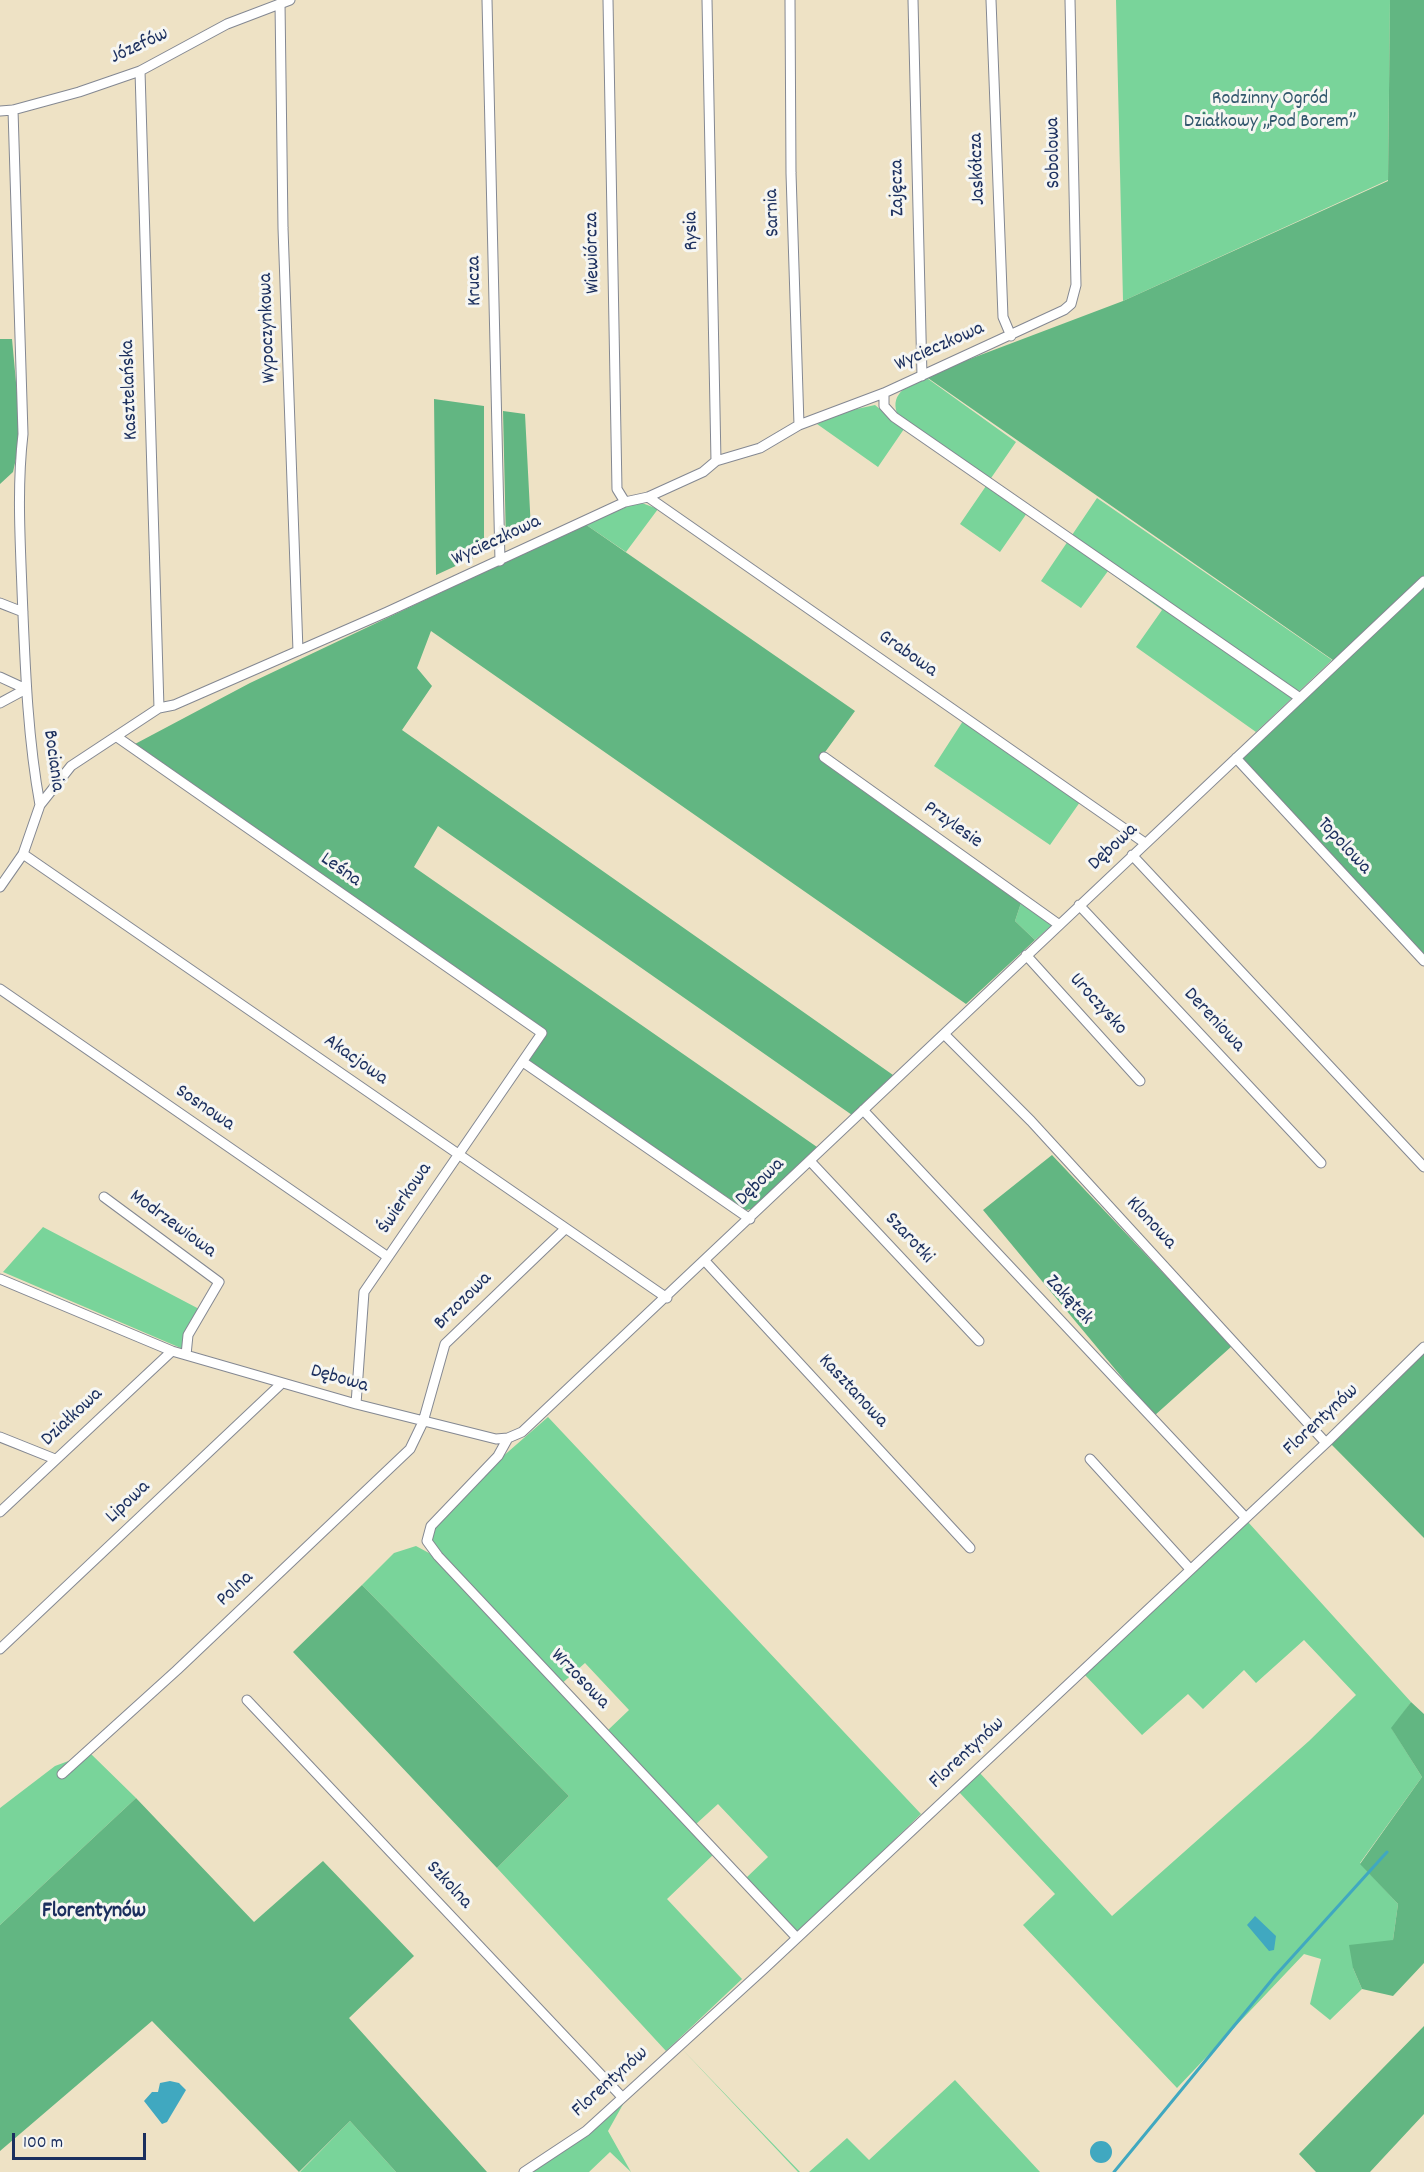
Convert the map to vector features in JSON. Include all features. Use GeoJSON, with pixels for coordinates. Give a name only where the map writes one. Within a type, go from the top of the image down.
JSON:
{"type":"FeatureCollection","features":[{"type":"Feature","properties":{"kind":"street","name":"Józefów"},"geometry":{"type":"LineString","coordinates":[[0,111],[13,110],[79,92],[140,70],[227,24],[290,0]]}},
{"type":"Feature","properties":{"kind":"street","name":"Krucza"},"geometry":{"type":"LineString","coordinates":[[487,0],[500,561]]}},
{"type":"Feature","properties":{"kind":"street","name":"Wiewiórcza"},"geometry":{"type":"LineString","coordinates":[[608,0],[617,489],[625,502]]}},
{"type":"Feature","properties":{"kind":"street","name":"Rysia"},"geometry":{"type":"LineString","coordinates":[[707,0],[716,461]]}},
{"type":"Feature","properties":{"kind":"street","name":"Sarnia"},"geometry":{"type":"LineString","coordinates":[[790,0],[791,172],[799,425]]}},
{"type":"Feature","properties":{"kind":"street","name":"Zajęcza"},"geometry":{"type":"LineString","coordinates":[[913,0],[922,376]]}},
{"type":"Feature","properties":{"kind":"street","name":"Jaskółcza"},"geometry":{"type":"LineString","coordinates":[[992,0],[1003,317],[1011,336]]}},
{"type":"Feature","properties":{"kind":"street","name":"Sobolowa"},"geometry":{"type":"LineString","coordinates":[[1070,0],[1076,285],[1071,304]]}},
{"type":"Feature","properties":{"kind":"street","name":"Wypoczynkowa"},"geometry":{"type":"LineString","coordinates":[[280,3],[283,228],[298,651]]}},
{"type":"Feature","properties":{"kind":"street","name":"Kasztelańska"},"geometry":{"type":"LineString","coordinates":[[140,70],[159,708]]}},
{"type":"Feature","properties":{"kind":"street","name":"Bociania"},"geometry":{"type":"LineString","coordinates":[[13,110],[23,434],[18,476],[23,612],[32,758],[40,805]]}},
{"type":"Feature","properties":{"kind":"street","name":"Wycieczkowa"},"geometry":{"type":"LineString","coordinates":[[0,887],[23,854],[40,805],[71,766],[87,753],[117,737],[159,708],[174,705],[298,651],[500,561],[625,502],[648,497],[703,472],[716,461],[760,448],[799,425],[884,393],[1011,336],[1064,310],[1071,304]]}},
{"type":"Feature","properties":{"kind":"street"},"geometry":{"type":"LineString","coordinates":[[884,393],[884,406],[894,417],[1300,698]]}},
{"type":"Feature","properties":{"kind":"street","name":"Grabowa"},"geometry":{"type":"LineString","coordinates":[[648,497],[1145,843]]}},
{"type":"Feature","properties":{"kind":"street","name":"Dębowa"},"geometry":{"type":"LineString","coordinates":[[0,1279],[172,1351],[356,1404],[496,1439],[508,1438],[522,1432],[542,1417],[1058,924],[1424,581]]}},
{"type":"Feature","properties":{"kind":"street"},"geometry":{"type":"LineString","coordinates":[[0,603],[23,612]]}},
{"type":"Feature","properties":{"kind":"street"},"geometry":{"type":"LineString","coordinates":[[0,677],[26,689]]}},
{"type":"Feature","properties":{"kind":"street"},"geometry":{"type":"LineString","coordinates":[[0,703],[26,689]]}},
{"type":"Feature","properties":{"kind":"street","name":"Leśna"},"geometry":{"type":"LineString","coordinates":[[117,737],[542,1034]]}},
{"type":"Feature","properties":{"kind":"street","name":"Przylesie"},"geometry":{"type":"LineString","coordinates":[[824,758],[1058,924]]}},
{"type":"Feature","properties":{"kind":"street","name":"Topolowa"},"geometry":{"type":"LineString","coordinates":[[1236,758],[1424,962]]}},
{"type":"Feature","properties":{"kind":"street","name":"Akacjowa"},"geometry":{"type":"LineString","coordinates":[[23,854],[667,1298]]}},
{"type":"Feature","properties":{"kind":"street"},"geometry":{"type":"LineString","coordinates":[[1132,855],[1424,1167]]}},
{"type":"Feature","properties":{"kind":"street","name":"Dereniowa"},"geometry":{"type":"LineString","coordinates":[[1079,905],[1321,1163]]}},
{"type":"Feature","properties":{"kind":"street","name":"Uroczysko"},"geometry":{"type":"LineString","coordinates":[[1026,955],[1140,1081]]}},
{"type":"Feature","properties":{"kind":"street","name":"Sosnowa"},"geometry":{"type":"LineString","coordinates":[[0,989],[388,1257]]}},
{"type":"Feature","properties":{"kind":"street","name":"Świerkowa"},"geometry":{"type":"LineString","coordinates":[[356,1404],[364,1292],[542,1034]]}},
{"type":"Feature","properties":{"kind":"street","name":"Klonowa"},"geometry":{"type":"LineString","coordinates":[[944,1034],[1030,1121],[1326,1443]]}},
{"type":"Feature","properties":{"kind":"street"},"geometry":{"type":"LineString","coordinates":[[524,1062],[750,1219]]}},
{"type":"Feature","properties":{"kind":"street","name":"Zakątek"},"geometry":{"type":"LineString","coordinates":[[863,1110],[1246,1518]]}},
{"type":"Feature","properties":{"kind":"street","name":"Szarotki"},"geometry":{"type":"LineString","coordinates":[[810,1161],[980,1341]]}},
{"type":"Feature","properties":{"kind":"street","name":"Modrzewiowa"},"geometry":{"type":"LineString","coordinates":[[104,1197],[219,1282],[188,1335],[186,1355]]}},
{"type":"Feature","properties":{"kind":"street","name":"Brzozowa"},"geometry":{"type":"LineString","coordinates":[[423,1422],[445,1344],[565,1229]]}},
{"type":"Feature","properties":{"kind":"street","name":"Kasztanowa"},"geometry":{"type":"LineString","coordinates":[[705,1262],[970,1548]]}},
{"type":"Feature","properties":{"kind":"street","name":"Florentynów"},"geometry":{"type":"LineString","coordinates":[[524,2172],[585,2131],[797,1938],[1326,1443],[1424,1347]]}},
{"type":"Feature","properties":{"kind":"street","name":"Działkowa"},"geometry":{"type":"LineString","coordinates":[[0,1512],[172,1351]]}},
{"type":"Feature","properties":{"kind":"street","name":"Lipowa"},"geometry":{"type":"LineString","coordinates":[[0,1649],[282,1383]]}},
{"type":"Feature","properties":{"kind":"street","name":"Polna"},"geometry":{"type":"LineString","coordinates":[[62,1774],[177,1670],[410,1449],[423,1422]]}},
{"type":"Feature","properties":{"kind":"street"},"geometry":{"type":"LineString","coordinates":[[0,1437],[55,1459]]}},
{"type":"Feature","properties":{"kind":"street","name":"Wrzosowa"},"geometry":{"type":"LineString","coordinates":[[508,1438],[498,1456],[431,1526],[427,1541],[453,1572],[797,1938]]}},
{"type":"Feature","properties":{"kind":"street"},"geometry":{"type":"LineString","coordinates":[[1090,1459],[1190,1569]]}},
{"type":"Feature","properties":{"kind":"street","name":"Szkolna"},"geometry":{"type":"LineString","coordinates":[[247,1700],[622,2097]]}},
{"type":"Feature","properties":{"kind":"green space","name":"Rodzinny Ogród Działkowy „Pod Borem”"},"geometry":{"type":"Polygon","coordinates":[[[1116,0],[1390,0],[1388,180],[1123,301],[1116,0]]]}},
{"type":"Feature","properties":{"kind":"green space"},"geometry":{"type":"Polygon","coordinates":[[[1390,0],[1424,0],[1424,957],[1239,760],[1340,665],[925,376],[1123,301],[1388,181],[1390,0]]]}},
{"type":"Feature","properties":{"kind":"green space"},"geometry":{"type":"Polygon","coordinates":[[[0,339],[12,339],[21,436],[13,472],[0,484],[0,339]]]}},
{"type":"Feature","properties":{"kind":"green space"},"geometry":{"type":"Polygon","coordinates":[[[924,376],[1016,442],[989,481],[897,413],[896,400],[902,390],[924,376]]]}},
{"type":"Feature","properties":{"kind":"green space"},"geometry":{"type":"Polygon","coordinates":[[[434,399],[484,406],[484,553],[436,575],[434,399]]]}},
{"type":"Feature","properties":{"kind":"green space"},"geometry":{"type":"Polygon","coordinates":[[[875,405],[904,429],[878,467],[817,424],[843,412],[875,405]]]}},
{"type":"Feature","properties":{"kind":"green space"},"geometry":{"type":"Polygon","coordinates":[[[503,411],[525,414],[531,530],[506,543],[503,411]]]}},
{"type":"Feature","properties":{"kind":"green space"},"geometry":{"type":"Polygon","coordinates":[[[986,486],[1027,513],[1000,552],[960,524],[986,486]]]}},
{"type":"Feature","properties":{"kind":"green space"},"geometry":{"type":"Polygon","coordinates":[[[1097,498],[1332,660],[1256,732],[1136,647],[1162,610],[1108,571],[1081,608],[1041,581],[1097,498]]]}},
{"type":"Feature","properties":{"kind":"green space"},"geometry":{"type":"Polygon","coordinates":[[[642,503],[658,509],[626,552],[585,524],[634,504],[642,503]]]}},
{"type":"Feature","properties":{"kind":"green space"},"geometry":{"type":"Polygon","coordinates":[[[585,524],[855,711],[820,759],[1022,900],[1015,921],[1035,940],[966,1004],[431,631],[417,668],[432,686],[402,730],[893,1075],[852,1115],[438,826],[414,867],[817,1147],[752,1209],[746,1210],[527,1060],[544,1033],[135,744],[250,683],[585,524]]]}},
{"type":"Feature","properties":{"kind":"green space"},"geometry":{"type":"Polygon","coordinates":[[[963,721],[1080,802],[1050,845],[934,766],[963,721]]]}},
{"type":"Feature","properties":{"kind":"green space"},"geometry":{"type":"Polygon","coordinates":[[[1022,900],[1051,922],[1051,926],[1035,940],[1015,921],[1022,900]]]}},
{"type":"Feature","properties":{"kind":"green space"},"geometry":{"type":"Polygon","coordinates":[[[1052,1155],[1232,1346],[1154,1416],[983,1210],[1052,1155]]]}},
{"type":"Feature","properties":{"kind":"green space"},"geometry":{"type":"Polygon","coordinates":[[[43,1227],[201,1310],[183,1349],[3,1272],[43,1227]]]}},
{"type":"Feature","properties":{"kind":"green space"},"geometry":{"type":"Polygon","coordinates":[[[1424,1352],[1424,1538],[1331,1444],[1424,1352]]]}},
{"type":"Feature","properties":{"kind":"green space"},"geometry":{"type":"Polygon","coordinates":[[[548,1417],[921,1814],[801,1930],[794,1931],[746,1878],[768,1857],[718,1804],[696,1824],[607,1731],[629,1710],[585,1663],[559,1686],[433,1544],[431,1536],[433,1527],[501,1458],[548,1417]]]}},
{"type":"Feature","properties":{"kind":"green space"},"geometry":{"type":"Polygon","coordinates":[[[1248,1522],[1411,1702],[1392,1729],[1422,1777],[1360,1863],[1398,1904],[1393,1940],[1353,1968],[1362,1989],[1330,2020],[1310,2004],[1321,1959],[1304,1954],[1177,2088],[1023,1925],[1055,1894],[959,1792],[979,1772],[1112,1916],[1309,1741],[1356,1695],[1304,1640],[1256,1683],[1244,1670],[1203,1709],[1188,1694],[1142,1735],[1084,1674],[1248,1522]]]}},
{"type":"Feature","properties":{"kind":"green space"},"geometry":{"type":"Polygon","coordinates":[[[416,1546],[429,1553],[714,1854],[667,1899],[742,1979],[666,2051],[497,1868],[569,1796],[362,1585],[394,1553],[416,1546]]]}},
{"type":"Feature","properties":{"kind":"green space"},"geometry":{"type":"Polygon","coordinates":[[[362,1585],[569,1796],[497,1868],[293,1652],[362,1585]]]}},
{"type":"Feature","properties":{"kind":"green space"},"geometry":{"type":"Polygon","coordinates":[[[1411,1702],[1424,1714],[1424,1963],[1393,1996],[1362,1989],[1353,1968],[1349,1945],[1393,1940],[1398,1904],[1360,1864],[1422,1777],[1391,1728],[1411,1702]]]}},
{"type":"Feature","properties":{"kind":"green space"},"geometry":{"type":"Polygon","coordinates":[[[90,1753],[136,1798],[0,1925],[0,1808],[55,1766],[90,1753]]]}},
{"type":"Feature","properties":{"kind":"green space"},"geometry":{"type":"Polygon","coordinates":[[[136,1798],[254,1922],[323,1861],[414,1956],[349,2018],[487,2172],[396,2172],[350,2121],[299,2172],[152,2021],[0,2151],[0,1925],[136,1798]]]}},
{"type":"Feature","properties":{"kind":"green space"},"geometry":{"type":"Polygon","coordinates":[[[1424,2026],[1424,2114],[1370,2172],[1316,2172],[1299,2154],[1424,2026]]]}},
{"type":"Feature","properties":{"kind":"green space"},"geometry":{"type":"Polygon","coordinates":[[[682,2049],[800,2172],[798,2172],[682,2049]]]}},
{"type":"Feature","properties":{"kind":"green space"},"geometry":{"type":"Polygon","coordinates":[[[955,2080],[1040,2172],[809,2172],[847,2138],[869,2160],[955,2080]]]}},
{"type":"Feature","properties":{"kind":"green space"},"geometry":{"type":"Polygon","coordinates":[[[626,2099],[608,2131],[631,2172],[610,2152],[589,2172],[530,2172],[626,2099]]]}},
{"type":"Feature","properties":{"kind":"green space"},"geometry":{"type":"Polygon","coordinates":[[[350,2121],[396,2172],[300,2172],[350,2121]]]}},
{"type":"Feature","properties":{"kind":"water"},"geometry":{"type":"Polygon","coordinates":[[[1255,1916],[1276,1936],[1274,1950],[1269,1951],[1247,1925],[1255,1916]]]}},
{"type":"Feature","properties":{"kind":"water"},"geometry":{"type":"Polygon","coordinates":[[[170,2081],[179,2083],[186,2090],[167,2122],[162,2124],[144,2101],[152,2092],[158,2092],[160,2083],[170,2081]]]}},
{"type":"Feature","properties":{"kind":"water"},"geometry":{"type":"Polygon","coordinates":[[[1101,2141],[1109,2144],[1112,2152],[1109,2160],[1101,2163],[1093,2160],[1090,2152],[1093,2144],[1101,2141]]]}},
{"type":"Feature","properties":{"kind":"waterway"},"geometry":{"type":"LineString","coordinates":[[1114,2172],[1275,1976],[1387,1852]]}},
{"type":"Feature","properties":{"kind":"district","name":"Florentynów"},"geometry":{"type":"Point","coordinates":[94,1913]}}]}
